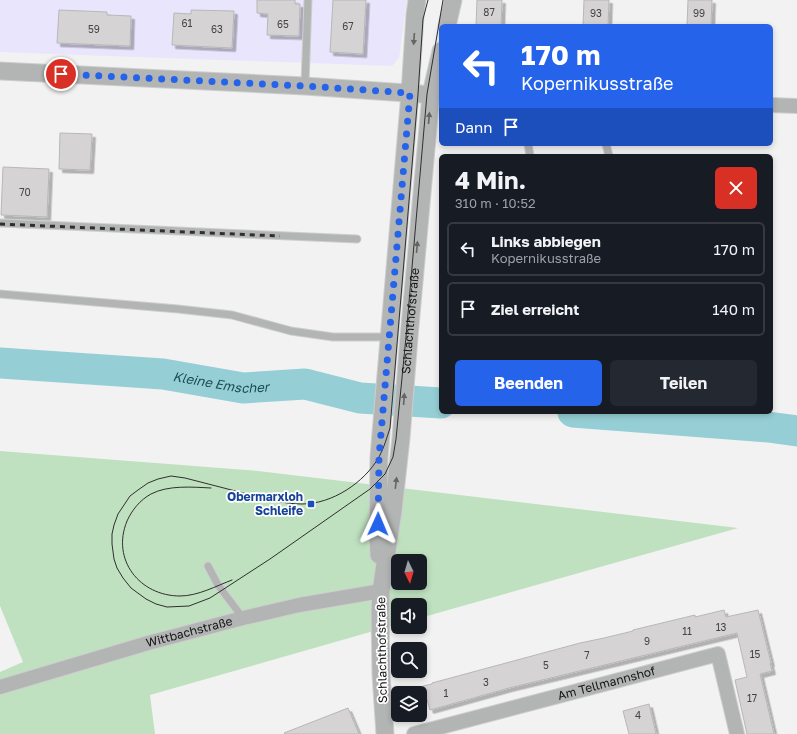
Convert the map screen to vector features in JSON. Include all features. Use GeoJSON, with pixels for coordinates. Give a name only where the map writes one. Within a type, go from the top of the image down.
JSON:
{"type":"FeatureCollection","features":[{"type":"Feature","properties":{"kind":"street","name":"Schlachthofstraße"},"geometry":{"type":"LineString","coordinates":[[381,591],[378,537],[379,464],[410,93],[415,15],[418,0]]}},
{"type":"Feature","properties":{"kind":"street"},"geometry":{"type":"LineString","coordinates":[[447,24],[453,0]]}},
{"type":"Feature","properties":{"kind":"street","name":"Schlachthofstraße"},"geometry":{"type":"LineString","coordinates":[[385,734],[381,674],[381,591],[393,511],[401,438],[407,356],[439,69]]}},
{"type":"Feature","properties":{"kind":"street"},"geometry":{"type":"LineString","coordinates":[[0,71],[436,94]]}},
{"type":"Feature","properties":{"kind":"street"},"geometry":{"type":"LineString","coordinates":[[773,105],[797,106]]}},
{"type":"Feature","properties":{"kind":"street","name":"Wittbachstraße"},"geometry":{"type":"LineString","coordinates":[[0,686],[148,643],[243,618],[298,605],[381,591]]}},
{"type":"Feature","properties":{"kind":"street","name":"Am Tellmannshof"},"geometry":{"type":"LineString","coordinates":[[414,734],[718,654],[737,734]]}},
{"type":"Feature","properties":{"kind":"lane"},"geometry":{"type":"LineString","coordinates":[[305,86],[308,0]]}},
{"type":"Feature","properties":{"kind":"lane"},"geometry":{"type":"LineString","coordinates":[[0,223],[358,239]]}},
{"type":"Feature","properties":{"kind":"lane"},"geometry":{"type":"LineString","coordinates":[[0,294],[232,315],[291,331],[333,337],[390,337]]}},
{"type":"Feature","properties":{"kind":"lane"},"geometry":{"type":"LineString","coordinates":[[208,566],[218,585],[243,618]]}},
{"type":"Feature","properties":{"kind":"shaded area"},"geometry":{"type":"Polygon","coordinates":[[[0,0],[407,0],[399,58],[392,66],[0,52],[0,0]]]}},
{"type":"Feature","properties":{"kind":"green space"},"geometry":{"type":"Polygon","coordinates":[[[0,451],[258,471],[738,528],[427,616],[427,598],[391,598],[391,626],[150,695],[155,734],[0,734],[0,672],[23,662],[0,606],[0,451]]]}},
{"type":"Feature","properties":{"kind":"building"},"geometry":{"type":"Polygon","coordinates":[[[257,0],[295,0],[295,4],[300,4],[299,36],[267,35],[268,14],[257,13],[257,0]]]}},
{"type":"Feature","properties":{"kind":"building"},"geometry":{"type":"Polygon","coordinates":[[[333,0],[366,0],[363,54],[330,52],[333,0]]]}},
{"type":"Feature","properties":{"kind":"building"},"geometry":{"type":"Polygon","coordinates":[[[477,0],[502,0],[501,24],[476,24],[477,0]]]}},
{"type":"Feature","properties":{"kind":"building"},"geometry":{"type":"Polygon","coordinates":[[[584,0],[609,0],[608,24],[583,24],[584,0]]]}},
{"type":"Feature","properties":{"kind":"building"},"geometry":{"type":"Polygon","coordinates":[[[688,0],[712,0],[711,24],[687,24],[688,0]]]}},
{"type":"Feature","properties":{"kind":"building"},"geometry":{"type":"Polygon","coordinates":[[[59,10],[107,12],[107,15],[131,16],[130,46],[57,43],[59,10]]]}},
{"type":"Feature","properties":{"kind":"building"},"geometry":{"type":"Polygon","coordinates":[[[191,10],[234,11],[232,48],[172,45],[174,13],[191,14],[191,10]]]}},
{"type":"Feature","properties":{"kind":"building"},"geometry":{"type":"Polygon","coordinates":[[[60,133],[92,134],[90,170],[59,169],[60,133]]]}},
{"type":"Feature","properties":{"kind":"building"},"geometry":{"type":"Polygon","coordinates":[[[3,167],[49,169],[47,217],[1,215],[3,167]]]}},
{"type":"Feature","properties":{"kind":"building"},"geometry":{"type":"Polygon","coordinates":[[[724,610],[726,617],[758,610],[772,671],[760,674],[774,734],[747,734],[735,680],[747,677],[737,633],[509,688],[430,710],[427,700],[427,686],[423,686],[580,643],[695,615],[695,617],[724,610]]]}},
{"type":"Feature","properties":{"kind":"building"},"geometry":{"type":"Polygon","coordinates":[[[649,704],[656,734],[629,734],[623,711],[649,704]]]}},
{"type":"Feature","properties":{"kind":"building"},"geometry":{"type":"Polygon","coordinates":[[[348,708],[359,734],[284,733],[348,708]]]}},
{"type":"Feature","properties":{"kind":"waterway","name":"Kleine Emscher"},"geometry":{"type":"LineString","coordinates":[[0,363],[163,374],[243,388],[305,384],[360,398],[439,403]]}},
{"type":"Feature","properties":{"kind":"waterway","name":"Kleine Emscher"},"geometry":{"type":"LineString","coordinates":[[599,414],[768,427],[797,431]]}},
{"type":"Feature","properties":{"kind":"tram line"},"geometry":{"type":"LineString","coordinates":[[428,0],[423,19],[390,428],[381,454],[373,466],[356,483],[336,496],[313,503],[295,504],[276,501],[185,478],[171,476],[148,483],[130,496],[118,514],[112,534],[112,544],[114,559],[123,578],[131,588],[156,604],[167,607],[189,606],[210,598],[270,559],[370,489],[385,474],[393,457],[396,439],[427,94],[443,0]]}},
{"type":"Feature","properties":{"kind":"tram line"},"geometry":{"type":"LineString","coordinates":[[211,488],[172,488],[158,491],[147,496],[131,513],[127,521],[123,535],[123,549],[126,562],[132,573],[141,583],[153,590],[166,594],[187,596],[232,580]]}},
{"type":"Feature","properties":{"kind":"railway"},"geometry":{"type":"LineString","coordinates":[[0,224],[280,236]]}},
{"type":"Feature","properties":{"kind":"place","name":"Obermarxloh Schleife"},"geometry":{"type":"Point","coordinates":[311,504]}},
{"type":"Feature","properties":{"kind":"route"},"geometry":{"type":"LineString","coordinates":[[61,74],[305,86],[410,93],[379,457],[378,524]]}}]}
